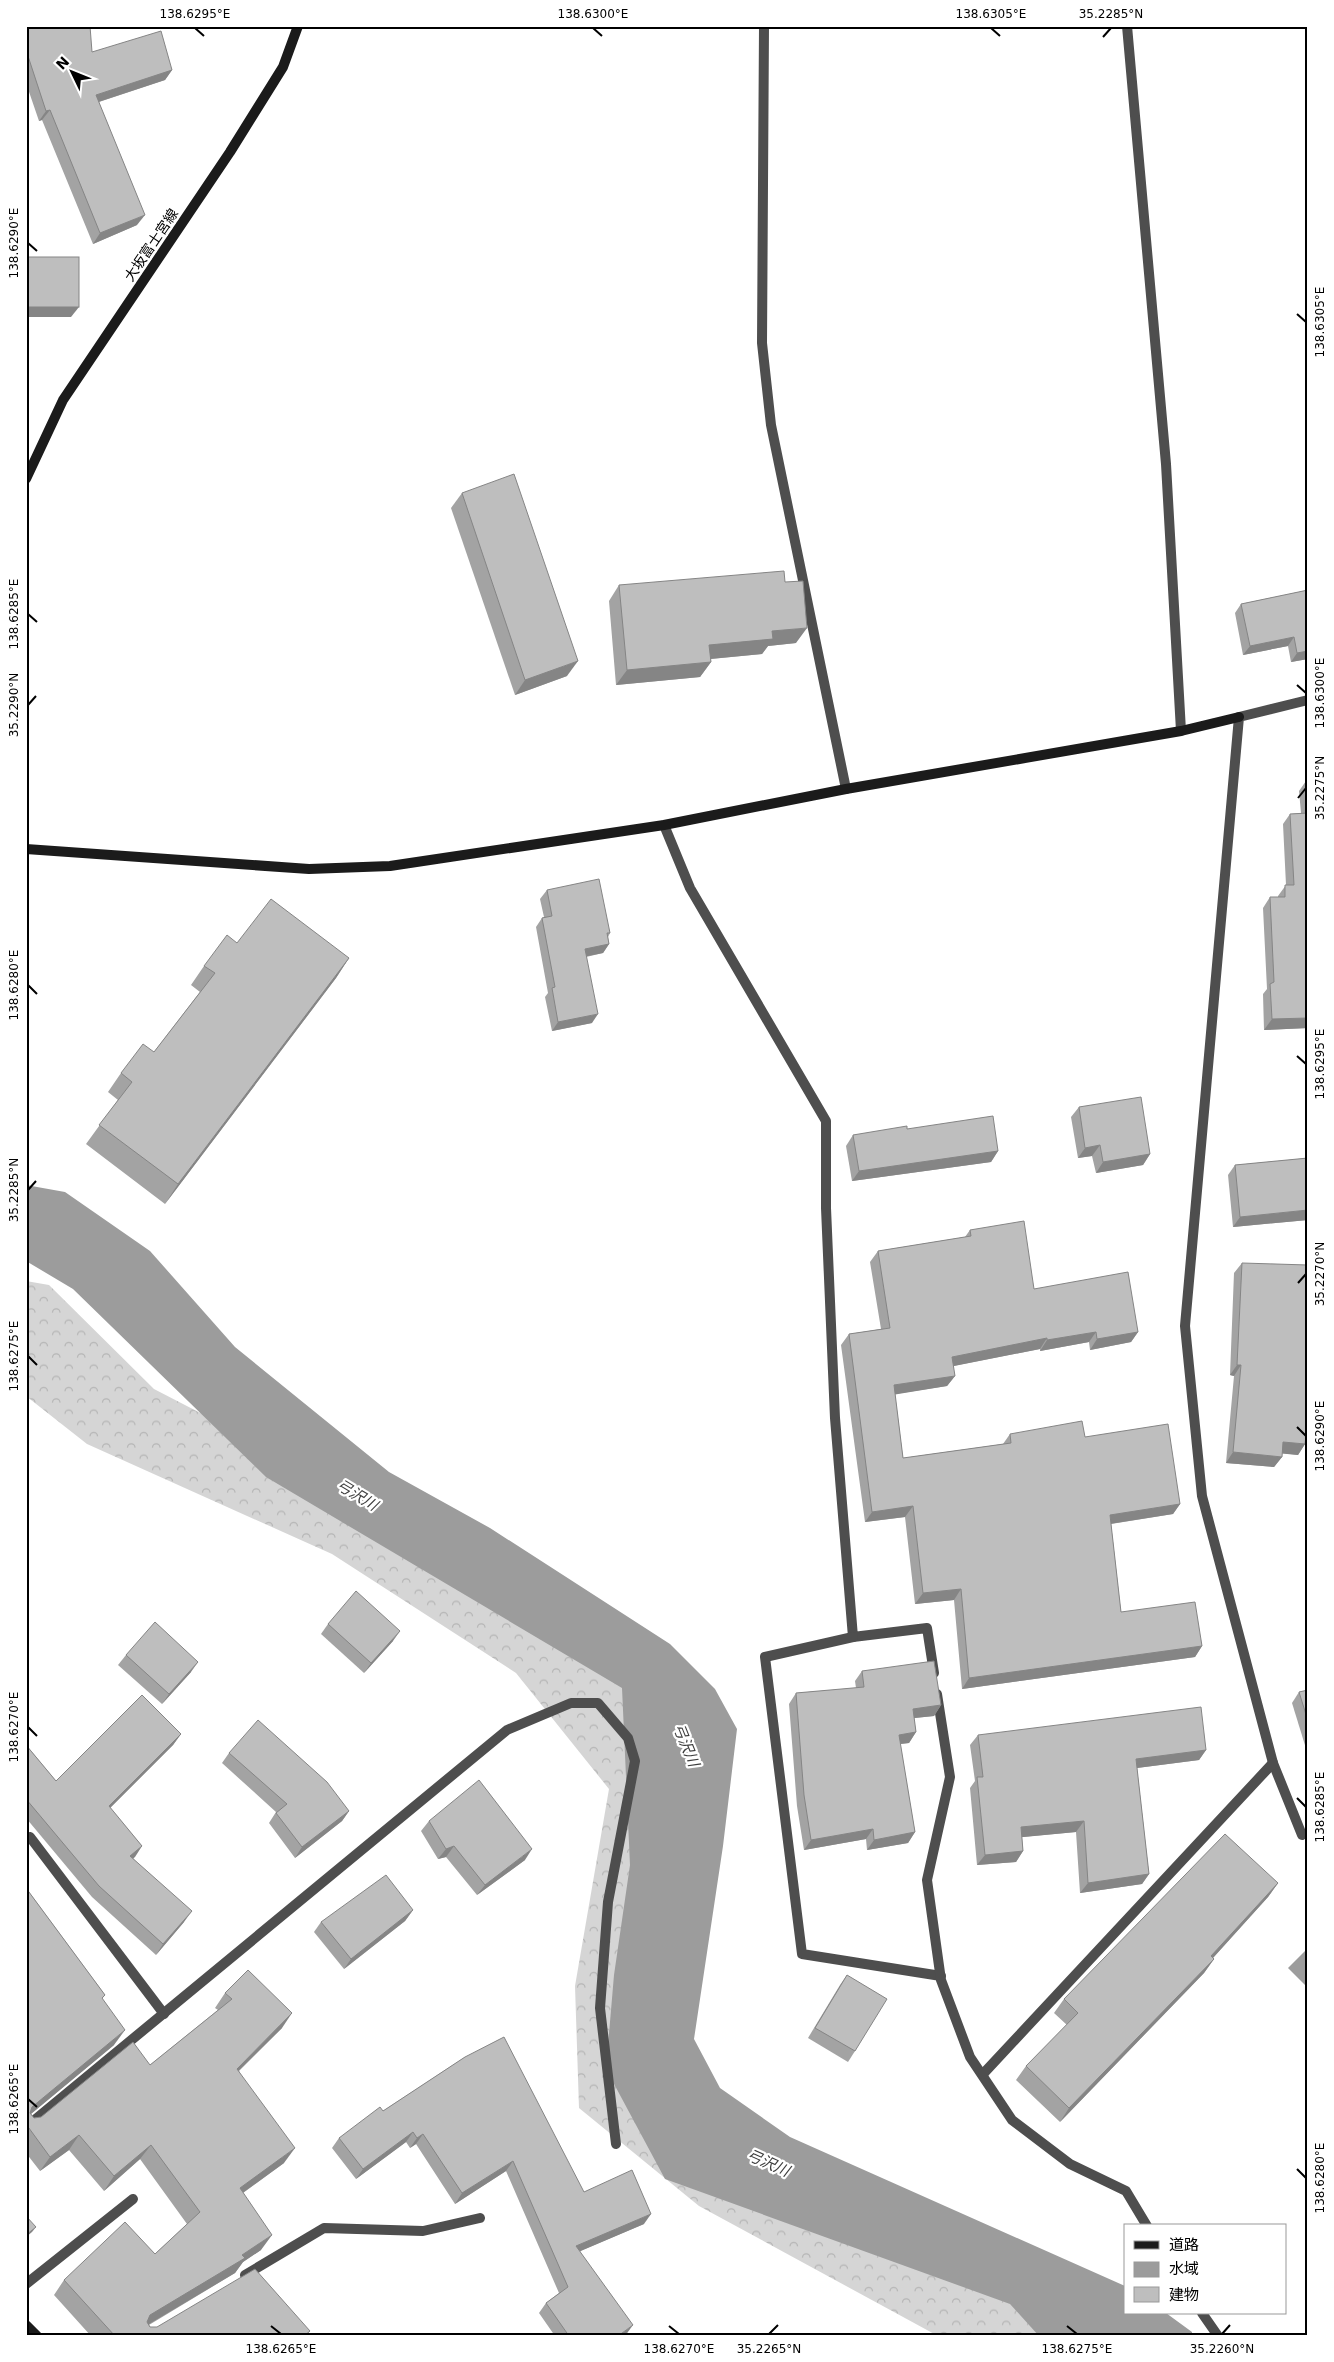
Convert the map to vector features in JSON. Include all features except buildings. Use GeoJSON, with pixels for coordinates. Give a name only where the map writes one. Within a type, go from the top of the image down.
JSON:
{"type":"FeatureCollection","features":[{"type":"Feature","properties":{"kind":"street","name":"大坂富士宮線"},"geometry":{"type":"LineString","coordinates":[[26,479],[63,400],[230,152],[283,66],[298,26]]}},
{"type":"Feature","properties":{"kind":"street"},"geometry":{"type":"LineString","coordinates":[[764,26],[762,342],[771,425],[846,789]]}},
{"type":"Feature","properties":{"kind":"street"},"geometry":{"type":"LineString","coordinates":[[1127,26],[1166,464],[1181,731]]}},
{"type":"Feature","properties":{"kind":"street"},"geometry":{"type":"LineString","coordinates":[[26,849],[309,869],[372,867],[483,854],[664,824],[846,789],[1181,731],[1308,700]]}},
{"type":"Feature","properties":{"kind":"street"},"geometry":{"type":"LineString","coordinates":[[1239,717],[1185,1326],[1202,1496],[1273,1763],[1302,1835]]}},
{"type":"Feature","properties":{"kind":"street"},"geometry":{"type":"LineString","coordinates":[[664,824],[690,888],[826,1121],[826,1208],[834,1418],[852,1637]]}},
{"type":"Feature","properties":{"kind":"street"},"geometry":{"type":"LineString","coordinates":[[941,1976],[802,1954],[765,1657],[852,1637],[927,1628],[950,1777],[926,1880],[941,1976],[970,2057],[1012,2120],[1070,2164],[1126,2191],[1146,2224]]}},
{"type":"Feature","properties":{"kind":"street"},"geometry":{"type":"LineString","coordinates":[[26,2126],[507,1730],[571,1703],[598,1703],[628,1738],[635,1761],[608,1902],[600,2008],[616,2144]]}},
{"type":"Feature","properties":{"kind":"street"},"geometry":{"type":"LineString","coordinates":[[983,2074],[1273,1763]]}},
{"type":"Feature","properties":{"kind":"street"},"geometry":{"type":"LineString","coordinates":[[26,1840],[30,1837],[164,2014]]}},
{"type":"Feature","properties":{"kind":"street"},"geometry":{"type":"LineString","coordinates":[[26,2284],[133,2199]]}},
{"type":"Feature","properties":{"kind":"street"},"geometry":{"type":"LineString","coordinates":[[233,2282],[324,2228],[423,2231],[480,2218]]}},
{"type":"Feature","properties":{"kind":"street"},"geometry":{"type":"LineString","coordinates":[[1203,2314],[1218,2336]]}},
{"type":"Feature","properties":{"kind":"street"},"geometry":{"type":"LineString","coordinates":[[26,2326],[37,2336]]}},
{"type":"Feature","properties":{"kind":"green space"},"geometry":{"type":"Polygon","coordinates":[[[26,1281],[49,1285],[154,1389],[338,1484],[661,1670],[667,2037],[754,2145],[1155,2336],[938,2336],[699,2206],[579,2108],[575,1986],[609,1789],[516,1673],[332,1554],[87,1444],[26,1396],[26,1281]]]}},
{"type":"Feature","properties":{"kind":"water","name":"弓沢川"},"geometry":{"type":"Polygon","coordinates":[[[26,1185],[65,1192],[150,1251],[235,1347],[389,1472],[490,1528],[670,1644],[715,1689],[737,1729],[723,1846],[694,2039],[720,2088],[790,2137],[1124,2286],[1124,2314],[1167,2314],[1192,2332],[1192,2336],[1039,2336],[1010,2304],[665,2179],[606,2069],[614,1975],[630,1865],[622,1688],[266,1477],[73,1289],[26,1261],[26,1185]]]}},
{"type":"Feature","properties":{"kind":"water"},"geometry":{"type":"Polygon","coordinates":[[[1308,1948],[1308,1988],[1288,1968],[1308,1948]]]}}]}
